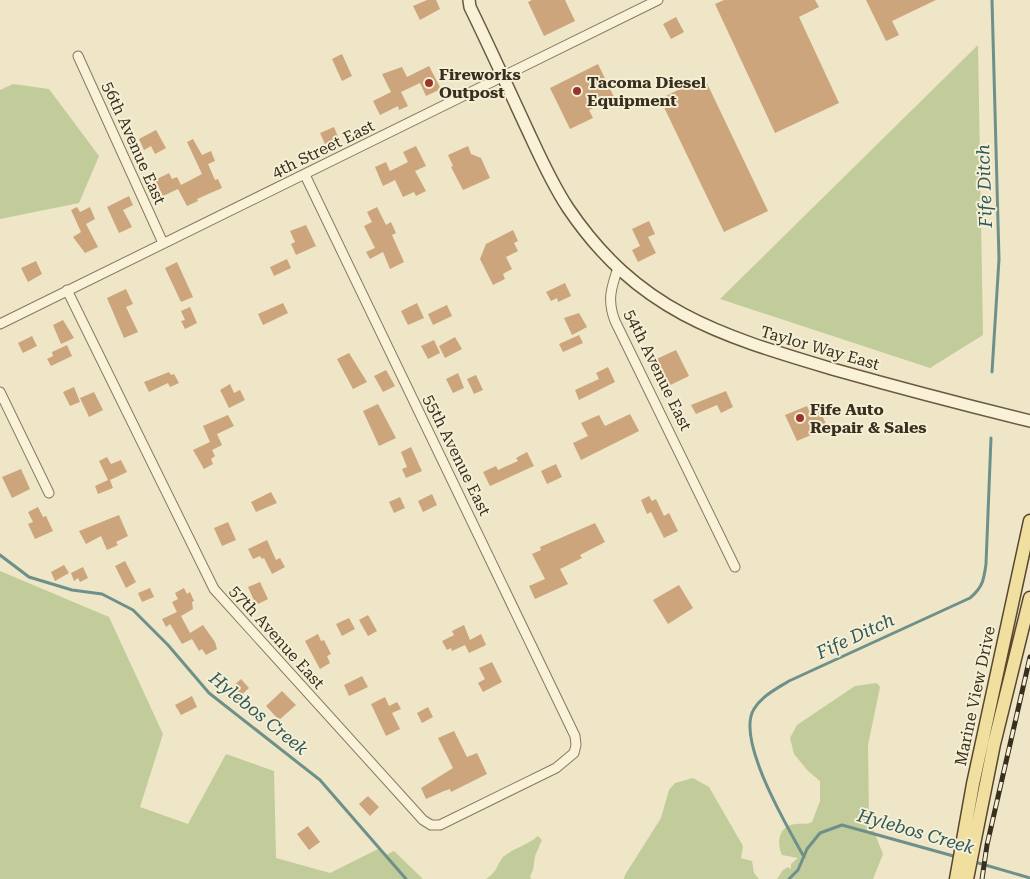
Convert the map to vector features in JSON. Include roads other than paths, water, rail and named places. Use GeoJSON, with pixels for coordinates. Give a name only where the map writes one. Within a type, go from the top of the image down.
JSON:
{"type":"FeatureCollection","features":[{"type":"Feature","properties":{"kind":"main road"},"geometry":{"type":"LineString","coordinates":[[467,2],[562,199],[591,239],[618,268]]}},
{"type":"Feature","properties":{"kind":"main road","name":"Taylor Way East"},"geometry":{"type":"LineString","coordinates":[[618,268],[673,309],[733,338],[903,389],[1030,421]]}},
{"type":"Feature","properties":{"kind":"main road","name":"Marine View Drive"},"geometry":{"type":"LineString","coordinates":[[967,879],[968,839],[1030,521]]}},
{"type":"Feature","properties":{"kind":"main road","name":"Marine View Drive"},"geometry":{"type":"LineString","coordinates":[[956,879],[994,744],[1030,598]]}},
{"type":"Feature","properties":{"kind":"street","name":"4th Street East"},"geometry":{"type":"LineString","coordinates":[[0,324],[658,0]]}},
{"type":"Feature","properties":{"kind":"street","name":"56th Avenue East"},"geometry":{"type":"LineString","coordinates":[[78,56],[163,243]]}},
{"type":"Feature","properties":{"kind":"street","name":"55th Avenue East"},"geometry":{"type":"LineString","coordinates":[[305,175],[564,710],[576,736],[576,749]]}},
{"type":"Feature","properties":{"kind":"street","name":"54th Avenue East"},"geometry":{"type":"LineString","coordinates":[[618,268],[609,295],[609,303],[615,321],[735,567]]}},
{"type":"Feature","properties":{"kind":"street","name":"57th Avenue East"},"geometry":{"type":"LineString","coordinates":[[67,290],[214,589],[423,820],[431,825],[440,825],[556,768],[568,759],[576,749]]}},
{"type":"Feature","properties":{"kind":"street"},"geometry":{"type":"LineString","coordinates":[[0,392],[49,493]]}},
{"type":"Feature","properties":{"kind":"waterway","name":"Fife Ditch"},"geometry":{"type":"LineString","coordinates":[[992,0],[999,259],[992,372]]}},
{"type":"Feature","properties":{"kind":"waterway","name":"Fife Ditch"},"geometry":{"type":"LineString","coordinates":[[804,857],[776,805],[757,761],[750,723],[754,709],[765,697],[789,681],[970,598],[978,590],[986,564],[991,438]]}},
{"type":"Feature","properties":{"kind":"waterway","name":"Hylebos Creek"},"geometry":{"type":"LineString","coordinates":[[0,555],[29,577],[72,590],[102,594],[133,610],[168,645],[209,693],[320,780],[406,879]]}},
{"type":"Feature","properties":{"kind":"waterway","name":"Hylebos Creek"},"geometry":{"type":"LineString","coordinates":[[789,879],[798,870],[807,849],[820,833],[842,825],[957,857]]}},
{"type":"Feature","properties":{"kind":"waterway","name":"Hylebos Creek"},"geometry":{"type":"LineString","coordinates":[[975,862],[1030,878]]}},
{"type":"Feature","properties":{"kind":"railway"},"geometry":{"type":"LineString","coordinates":[[982,879],[987,845],[1030,657]]}},
{"type":"Feature","properties":{"kind":"place","name":"Fireworks Outpost"},"geometry":{"type":"Point","coordinates":[429,83]}},
{"type":"Feature","properties":{"kind":"place","name":"Tacoma Diesel Equipment"},"geometry":{"type":"Point","coordinates":[577,91]}},
{"type":"Feature","properties":{"kind":"place","name":"Fife Auto Repair & Sales"},"geometry":{"type":"Point","coordinates":[800,418]}}]}
